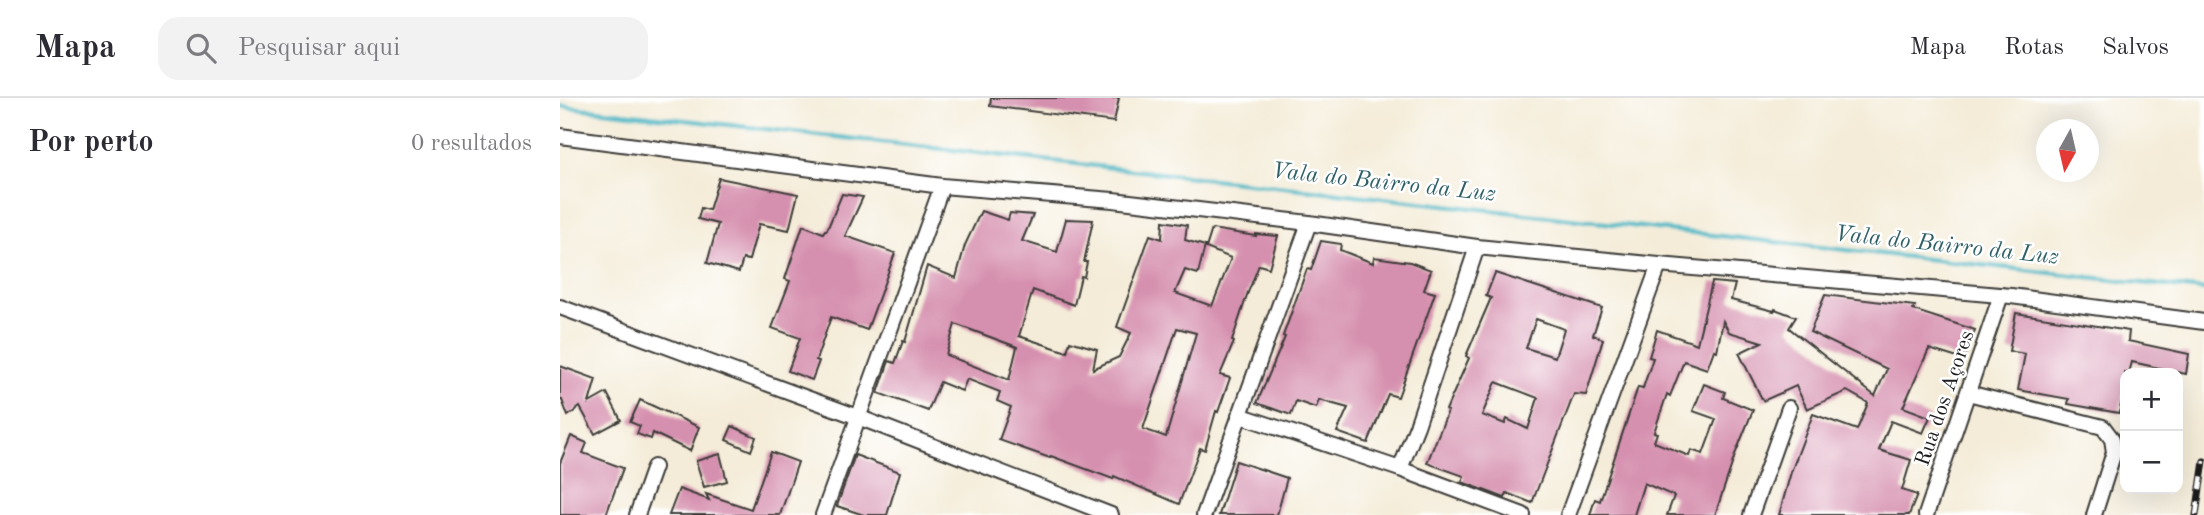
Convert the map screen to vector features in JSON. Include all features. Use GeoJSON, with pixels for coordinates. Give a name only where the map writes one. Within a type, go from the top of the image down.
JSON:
{"type":"FeatureCollection","features":[{"type":"Feature","properties":{"kind":"street"},"geometry":{"type":"LineString","coordinates":[[560,136],[942,186],[1113,200],[1309,223],[1477,247],[2001,295],[2204,322]]}},
{"type":"Feature","properties":{"kind":"street"},"geometry":{"type":"LineString","coordinates":[[823,515],[942,186]]}},
{"type":"Feature","properties":{"kind":"street"},"geometry":{"type":"LineString","coordinates":[[1204,515],[1309,223]]}},
{"type":"Feature","properties":{"kind":"street"},"geometry":{"type":"LineString","coordinates":[[1400,469],[1418,426],[1477,247]]}},
{"type":"Feature","properties":{"kind":"street"},"geometry":{"type":"LineString","coordinates":[[1567,515],[1659,265]]}},
{"type":"Feature","properties":{"kind":"street","name":"Rua dos Açores"},"geometry":{"type":"LineString","coordinates":[[1926,515],[2001,295]]}},
{"type":"Feature","properties":{"kind":"street"},"geometry":{"type":"LineString","coordinates":[[560,307],[859,417],[1111,515]]}},
{"type":"Feature","properties":{"kind":"street"},"geometry":{"type":"LineString","coordinates":[[1968,393],[2103,427],[2112,439],[2114,452],[2094,515]]}},
{"type":"Feature","properties":{"kind":"street"},"geometry":{"type":"LineString","coordinates":[[1751,515],[1789,408]]}},
{"type":"Feature","properties":{"kind":"street"},"geometry":{"type":"LineString","coordinates":[[1240,415],[1400,469],[1522,515]]}},
{"type":"Feature","properties":{"kind":"street"},"geometry":{"type":"LineString","coordinates":[[637,515],[653,467]]}},
{"type":"Feature","properties":{"kind":"building"},"geometry":{"type":"Polygon","coordinates":[[[991,98],[1119,98],[1114,122],[990,106],[991,98]]]}},
{"type":"Feature","properties":{"kind":"building"},"geometry":{"type":"Polygon","coordinates":[[[719,178],[798,194],[789,230],[759,224],[749,260],[743,259],[739,272],[707,263],[718,224],[698,219],[701,208],[709,210],[719,178]]]}},
{"type":"Feature","properties":{"kind":"building"},"geometry":{"type":"Polygon","coordinates":[[[842,194],[863,197],[845,236],[895,253],[867,330],[831,317],[812,380],[788,371],[800,338],[772,328],[790,281],[785,279],[803,225],[823,233],[827,230],[842,194]]]}},
{"type":"Feature","properties":{"kind":"building"},"geometry":{"type":"Polygon","coordinates":[[[981,211],[1008,220],[1010,213],[1033,215],[1022,241],[1057,252],[1066,219],[1093,220],[1084,262],[1087,262],[1084,277],[1081,276],[1074,305],[1033,290],[1019,336],[1067,352],[1070,341],[1097,349],[1093,369],[1119,357],[1131,333],[1117,327],[1150,235],[1162,239],[1163,221],[1187,225],[1185,240],[1205,246],[1198,274],[1185,270],[1175,293],[1212,306],[1231,258],[1206,248],[1212,229],[1256,236],[1278,236],[1269,268],[1259,265],[1247,295],[1232,341],[1234,342],[1220,375],[1230,378],[1218,412],[1216,411],[1205,450],[1200,448],[1179,504],[1114,476],[1113,479],[999,440],[1011,407],[997,401],[1000,392],[967,379],[962,391],[940,382],[928,411],[878,393],[889,361],[895,363],[903,341],[905,342],[927,266],[956,278],[965,245],[981,211]],[[955,324],[946,355],[1009,380],[1017,347],[955,324]],[[1177,328],[1143,429],[1166,437],[1196,333],[1177,328]]]}},
{"type":"Feature","properties":{"kind":"building"},"geometry":{"type":"Polygon","coordinates":[[[1321,241],[1341,244],[1340,250],[1373,263],[1374,257],[1410,262],[1431,270],[1424,290],[1435,293],[1398,397],[1388,394],[1368,443],[1337,432],[1348,408],[1319,400],[1316,408],[1296,401],[1291,415],[1257,403],[1285,337],[1283,336],[1307,269],[1311,270],[1321,241]]]}},
{"type":"Feature","properties":{"kind":"building"},"geometry":{"type":"Polygon","coordinates":[[[1495,273],[1602,308],[1593,335],[1603,339],[1586,395],[1574,394],[1532,503],[1507,493],[1505,498],[1462,482],[1464,476],[1427,463],[1469,358],[1466,356],[1491,298],[1486,296],[1495,273]],[[1536,319],[1526,348],[1555,357],[1564,329],[1536,319]],[[1496,382],[1482,415],[1505,424],[1507,419],[1528,429],[1538,398],[1496,382]]]}},
{"type":"Feature","properties":{"kind":"building"},"geometry":{"type":"Polygon","coordinates":[[[1712,282],[1735,284],[1731,300],[1774,311],[1775,309],[1796,317],[1789,328],[1875,396],[1887,369],[1810,332],[1825,295],[1915,306],[1913,310],[1975,330],[1964,360],[1929,349],[1903,407],[1930,417],[1923,433],[1891,421],[1879,450],[1911,460],[1902,490],[1917,495],[1909,515],[1779,515],[1791,472],[1813,414],[1857,430],[1868,403],[1847,391],[1807,409],[1796,386],[1763,401],[1739,353],[1762,342],[1729,332],[1723,321],[1717,351],[1714,350],[1707,369],[1684,361],[1670,396],[1667,394],[1654,432],[1657,433],[1654,442],[1689,456],[1691,450],[1703,454],[1716,419],[1693,411],[1704,384],[1725,392],[1723,398],[1753,410],[1715,515],[1667,515],[1674,496],[1644,483],[1634,515],[1590,515],[1595,499],[1600,501],[1638,387],[1643,388],[1653,358],[1649,357],[1657,330],[1697,344],[1712,282]]]}},
{"type":"Feature","properties":{"kind":"building"},"geometry":{"type":"Polygon","coordinates":[[[2016,313],[2129,331],[2128,341],[2189,354],[2186,374],[2183,373],[2183,368],[2159,368],[2132,362],[2130,368],[2120,368],[2119,413],[2068,404],[2069,399],[2018,390],[2025,354],[2009,351],[2016,313]]]}},
{"type":"Feature","properties":{"kind":"building"},"geometry":{"type":"Polygon","coordinates":[[[560,366],[596,379],[589,403],[607,393],[621,420],[595,434],[580,407],[568,416],[560,400],[560,366]]]}},
{"type":"Feature","properties":{"kind":"building"},"geometry":{"type":"Polygon","coordinates":[[[640,400],[699,427],[690,451],[653,433],[651,439],[637,434],[640,426],[630,422],[640,400]]]}},
{"type":"Feature","properties":{"kind":"building"},"geometry":{"type":"Polygon","coordinates":[[[732,426],[756,437],[751,451],[726,440],[732,426]]]}},
{"type":"Feature","properties":{"kind":"building"},"geometry":{"type":"Polygon","coordinates":[[[571,436],[587,443],[583,453],[623,468],[606,515],[560,515],[560,463],[571,436]]]}},
{"type":"Feature","properties":{"kind":"building"},"geometry":{"type":"Polygon","coordinates":[[[771,452],[798,462],[780,515],[669,515],[679,489],[709,500],[706,494],[751,509],[771,452]]]}},
{"type":"Feature","properties":{"kind":"building"},"geometry":{"type":"Polygon","coordinates":[[[720,454],[727,481],[704,487],[696,461],[720,454]]]}},
{"type":"Feature","properties":{"kind":"building"},"geometry":{"type":"Polygon","coordinates":[[[855,455],[900,472],[887,515],[864,515],[837,506],[855,455]]]}},
{"type":"Feature","properties":{"kind":"building"},"geometry":{"type":"Polygon","coordinates":[[[1236,461],[1287,478],[1277,515],[1219,515],[1236,461]]]}},
{"type":"Feature","properties":{"kind":"waterway","name":"Vala do Bairro da Luz"},"geometry":{"type":"LineString","coordinates":[[560,106],[2204,290]]}},
{"type":"Feature","properties":{"kind":"railway"},"geometry":{"type":"LineString","coordinates":[[2196,515],[2204,461]]}}]}
